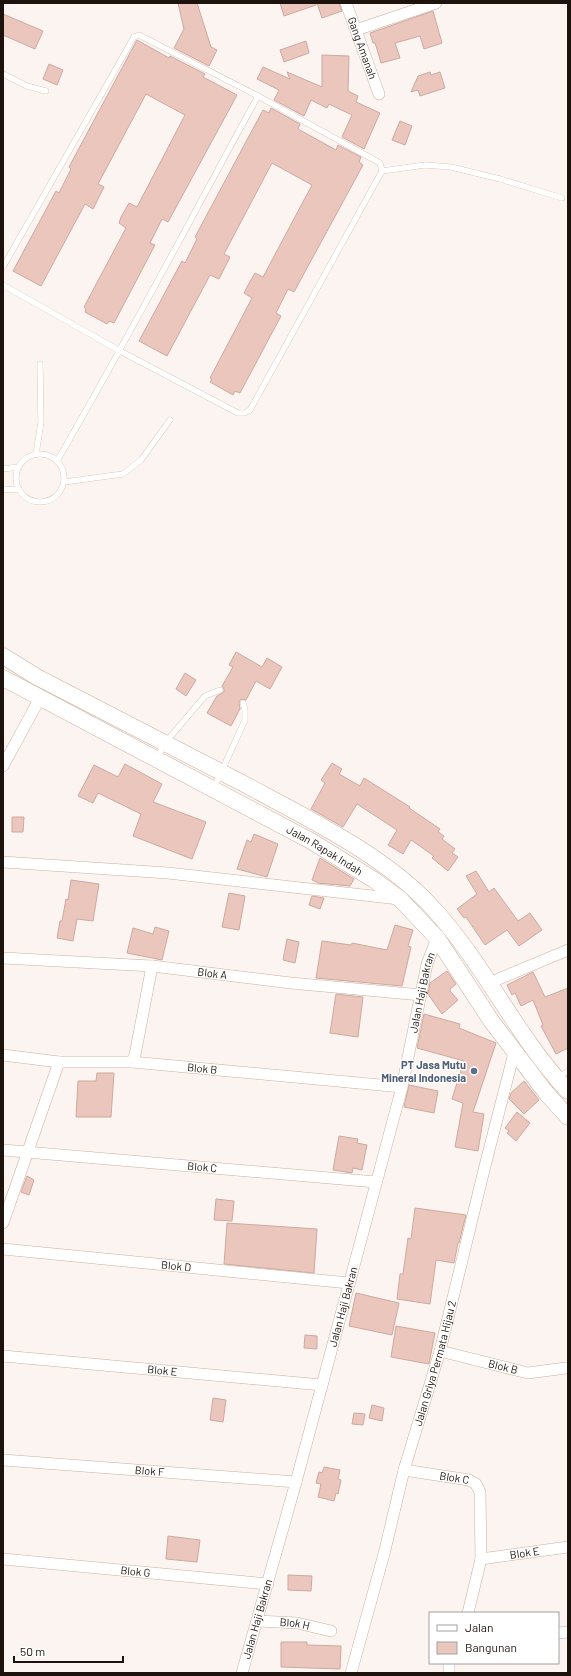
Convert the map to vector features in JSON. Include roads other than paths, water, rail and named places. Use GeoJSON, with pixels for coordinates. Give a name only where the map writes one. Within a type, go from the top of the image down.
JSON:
{"type":"FeatureCollection","features":[{"type":"Feature","properties":{"kind":"main road","name":"Jalan Rapak Indah"},"geometry":{"type":"LineString","coordinates":[[3,656],[37,677],[315,822],[382,864],[429,904],[448,926],[489,983],[518,1027],[562,1075],[568,1091]]}},
{"type":"Feature","properties":{"kind":"main road","name":"Jalan Rapak Indah"},"geometry":{"type":"LineString","coordinates":[[3,678],[213,791],[311,841],[374,880],[400,899],[437,938],[514,1053],[547,1094],[568,1117]]}},
{"type":"Feature","properties":{"kind":"street","name":"Gang Amanah"},"geometry":{"type":"LineString","coordinates":[[346,3],[379,94]]}},
{"type":"Feature","properties":{"kind":"street"},"geometry":{"type":"LineString","coordinates":[[356,30],[436,3]]}},
{"type":"Feature","properties":{"kind":"street"},"geometry":{"type":"LineString","coordinates":[[3,766],[40,698]]}},
{"type":"Feature","properties":{"kind":"street"},"geometry":{"type":"LineString","coordinates":[[3,862],[168,873],[400,899]]}},
{"type":"Feature","properties":{"kind":"street","name":"Jalan Haji Bakran"},"geometry":{"type":"LineString","coordinates":[[242,1673],[296,1482],[402,1087],[427,964],[437,938]]}},
{"type":"Feature","properties":{"kind":"street"},"geometry":{"type":"LineString","coordinates":[[489,983],[568,950]]}},
{"type":"Feature","properties":{"kind":"street","name":"Blok A"},"geometry":{"type":"LineString","coordinates":[[3,958],[152,966],[291,983],[421,995]]}},
{"type":"Feature","properties":{"kind":"street"},"geometry":{"type":"LineString","coordinates":[[132,1062],[135,1055],[152,966]]}},
{"type":"Feature","properties":{"kind":"street","name":"Jalan Griya Permata Hijau 2"},"geometry":{"type":"LineString","coordinates":[[351,1673],[384,1554],[404,1470],[440,1351],[514,1053]]}},
{"type":"Feature","properties":{"kind":"street","name":"Blok B"},"geometry":{"type":"LineString","coordinates":[[3,1055],[59,1062],[132,1062],[402,1087]]}},
{"type":"Feature","properties":{"kind":"street"},"geometry":{"type":"LineString","coordinates":[[3,1223],[59,1062]]}},
{"type":"Feature","properties":{"kind":"street","name":"Blok C"},"geometry":{"type":"LineString","coordinates":[[3,1150],[376,1182]]}},
{"type":"Feature","properties":{"kind":"street","name":"Blok D"},"geometry":{"type":"LineString","coordinates":[[3,1249],[349,1283]]}},
{"type":"Feature","properties":{"kind":"street","name":"Blok B"},"geometry":{"type":"LineString","coordinates":[[440,1351],[528,1373],[566,1368]]}},
{"type":"Feature","properties":{"kind":"street","name":"Blok E"},"geometry":{"type":"LineString","coordinates":[[3,1356],[322,1385]]}},
{"type":"Feature","properties":{"kind":"street","name":"Blok F"},"geometry":{"type":"LineString","coordinates":[[3,1460],[296,1482]]}},
{"type":"Feature","properties":{"kind":"street","name":"Blok C"},"geometry":{"type":"LineString","coordinates":[[404,1470],[469,1480],[476,1484],[480,1492],[481,1559]]}},
{"type":"Feature","properties":{"kind":"street","name":"Blok E"},"geometry":{"type":"LineString","coordinates":[[481,1559],[568,1547]]}},
{"type":"Feature","properties":{"kind":"street","name":"Blok G"},"geometry":{"type":"LineString","coordinates":[[3,1559],[268,1584]]}},
{"type":"Feature","properties":{"kind":"street"},"geometry":{"type":"LineString","coordinates":[[468,1612],[481,1559]]}},
{"type":"Feature","properties":{"kind":"street","name":"Blok H"},"geometry":{"type":"LineString","coordinates":[[257,1621],[297,1623],[331,1631]]}},
{"type":"Feature","properties":{"kind":"lane"},"geometry":{"type":"LineString","coordinates":[[3,267],[134,37],[139,35],[258,96],[380,163],[382,171],[250,410],[244,413],[238,413],[120,351],[3,285]]}},
{"type":"Feature","properties":{"kind":"lane"},"geometry":{"type":"LineString","coordinates":[[3,74],[26,86],[46,91]]}},
{"type":"Feature","properties":{"kind":"lane"},"geometry":{"type":"LineString","coordinates":[[57,461],[120,351],[181,235],[258,96]]}},
{"type":"Feature","properties":{"kind":"lane"},"geometry":{"type":"LineString","coordinates":[[382,171],[425,165],[450,166],[500,179],[562,198]]}},
{"type":"Feature","properties":{"kind":"lane"},"geometry":{"type":"LineString","coordinates":[[36,454],[41,422],[40,364]]}},
{"type":"Feature","properties":{"kind":"lane"},"geometry":{"type":"LineString","coordinates":[[64,482],[123,474],[133,468],[141,460],[170,420]]}},
{"type":"Feature","properties":{"kind":"lane"},"geometry":{"type":"LineString","coordinates":[[36,454],[51,456],[57,461],[64,474],[62,489],[57,495],[44,502],[30,499],[19,489],[17,482],[19,467],[29,456],[36,454]]}},
{"type":"Feature","properties":{"kind":"lane"},"geometry":{"type":"LineString","coordinates":[[3,468],[19,467]]}},
{"type":"Feature","properties":{"kind":"lane"},"geometry":{"type":"LineString","coordinates":[[3,490],[19,489]]}},
{"type":"Feature","properties":{"kind":"lane"},"geometry":{"type":"LineString","coordinates":[[156,760],[165,743],[205,696],[220,690]]}},
{"type":"Feature","properties":{"kind":"lane"},"geometry":{"type":"LineString","coordinates":[[213,791],[245,720],[246,710],[243,703]]}},
{"type":"Feature","properties":{"kind":"place","name":"PT Jasa Mutu Mineral Indonesia"},"geometry":{"type":"Point","coordinates":[474,1071]}}]}
